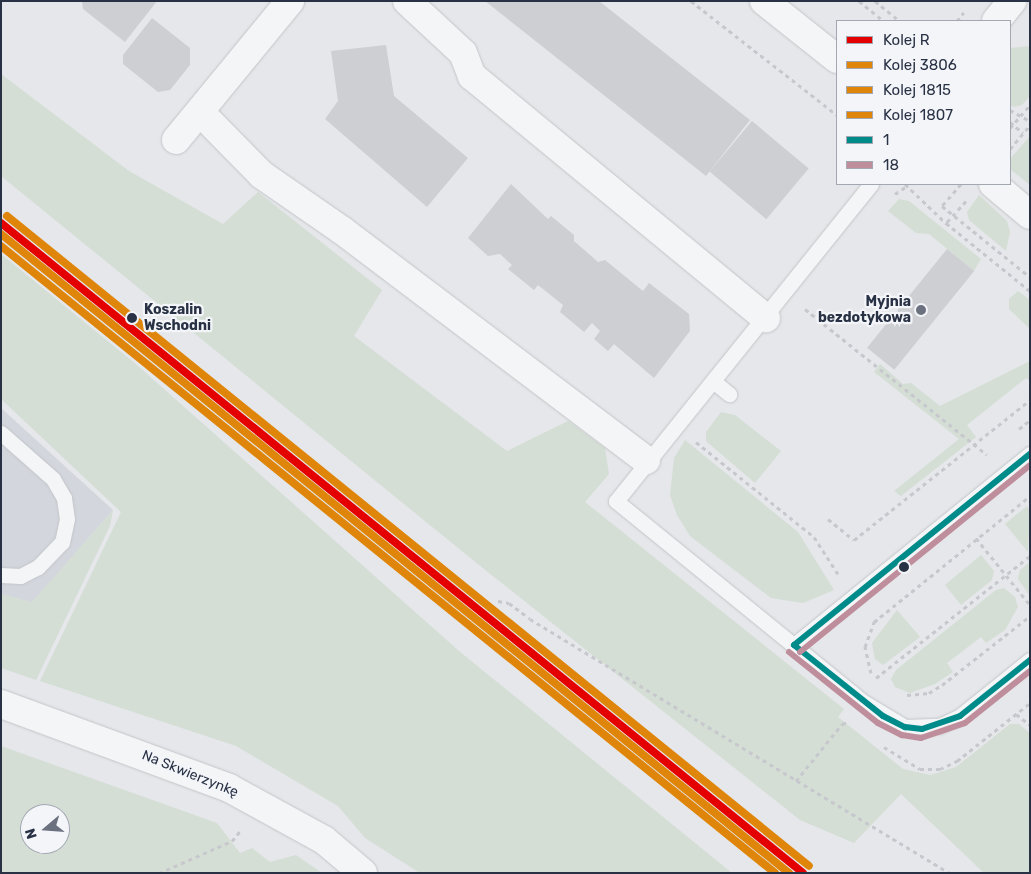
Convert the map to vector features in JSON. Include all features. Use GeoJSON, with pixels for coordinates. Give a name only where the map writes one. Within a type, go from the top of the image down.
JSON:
{"type":"FeatureCollection","features":[{"type":"Feature","properties":{"kind":"street"},"geometry":{"type":"LineString","coordinates":[[176,140],[290,1]]}},
{"type":"Feature","properties":{"kind":"street"},"geometry":{"type":"LineString","coordinates":[[407,1],[463,53],[472,76],[766,318]]}},
{"type":"Feature","properties":{"kind":"street"},"geometry":{"type":"LineString","coordinates":[[764,1],[836,58]]}},
{"type":"Feature","properties":{"kind":"street"},"geometry":{"type":"LineString","coordinates":[[200,112],[262,175],[343,230],[646,460]]}},
{"type":"Feature","properties":{"kind":"street"},"geometry":{"type":"LineString","coordinates":[[981,190],[1030,215]]}},
{"type":"Feature","properties":{"kind":"street","name":"Na Skwierzynkę"},"geometry":{"type":"LineString","coordinates":[[1,704],[228,788],[324,840],[363,873]]}},
{"type":"Feature","properties":{"kind":"lane"},"geometry":{"type":"LineString","coordinates":[[869,185],[766,318],[646,460],[616,501],[883,716],[905,727],[922,729],[960,716],[1030,660]]}},
{"type":"Feature","properties":{"kind":"lane"},"geometry":{"type":"LineString","coordinates":[[712,381],[729,394]]}},
{"type":"Feature","properties":{"kind":"lane"},"geometry":{"type":"LineString","coordinates":[[1,434],[53,479],[64,498],[67,519],[62,542],[38,567],[20,576],[1,575]]}},
{"type":"Feature","properties":{"kind":"lane"},"geometry":{"type":"LineString","coordinates":[[794,645],[1030,454]]}},
{"type":"Feature","properties":{"kind":"path"},"geometry":{"type":"LineString","coordinates":[[691,1],[836,114]]}},
{"type":"Feature","properties":{"kind":"path"},"geometry":{"type":"LineString","coordinates":[[858,1],[883,20]]}},
{"type":"Feature","properties":{"kind":"path"},"geometry":{"type":"LineString","coordinates":[[875,1],[899,20]]}},
{"type":"Feature","properties":{"kind":"path"},"geometry":{"type":"LineString","coordinates":[[1023,133],[1011,125],[1030,105]]}},
{"type":"Feature","properties":{"kind":"path"},"geometry":{"type":"LineString","coordinates":[[1011,111],[1019,118],[1030,123],[1011,148]]}},
{"type":"Feature","properties":{"kind":"path"},"geometry":{"type":"LineString","coordinates":[[893,196],[906,185],[946,223],[1030,292]]}},
{"type":"Feature","properties":{"kind":"path"},"geometry":{"type":"LineString","coordinates":[[960,185],[942,206],[1030,277]]}},
{"type":"Feature","properties":{"kind":"path"},"geometry":{"type":"LineString","coordinates":[[946,223],[981,190]]}},
{"type":"Feature","properties":{"kind":"path"},"geometry":{"type":"LineString","coordinates":[[800,306],[987,455]]}},
{"type":"Feature","properties":{"kind":"path"},"geometry":{"type":"LineString","coordinates":[[828,519],[854,540],[1030,400]]}},
{"type":"Feature","properties":{"kind":"path"},"geometry":{"type":"LineString","coordinates":[[1015,432],[1030,420]]}},
{"type":"Feature","properties":{"kind":"path"},"geometry":{"type":"LineString","coordinates":[[692,439],[814,537],[837,574],[845,568]]}},
{"type":"Feature","properties":{"kind":"path"},"geometry":{"type":"LineString","coordinates":[[979,461],[994,449]]}},
{"type":"Feature","properties":{"kind":"path"},"geometry":{"type":"LineString","coordinates":[[880,683],[876,678],[865,647],[874,622],[1030,496]]}},
{"type":"Feature","properties":{"kind":"path"},"geometry":{"type":"LineString","coordinates":[[976,538],[1030,605]]}},
{"type":"Feature","properties":{"kind":"path"},"geometry":{"type":"LineString","coordinates":[[876,678],[1030,556]]}},
{"type":"Feature","properties":{"kind":"path"},"geometry":{"type":"LineString","coordinates":[[498,601],[509,603],[796,781],[950,873]]}},
{"type":"Feature","properties":{"kind":"path"},"geometry":{"type":"LineString","coordinates":[[903,695],[929,693],[942,685],[1030,616]]}},
{"type":"Feature","properties":{"kind":"path"},"geometry":{"type":"LineString","coordinates":[[1016,714],[1030,724]]}},
{"type":"Feature","properties":{"kind":"path"},"geometry":{"type":"LineString","coordinates":[[796,781],[842,724],[851,721]]}},
{"type":"Feature","properties":{"kind":"path"},"geometry":{"type":"LineString","coordinates":[[159,873],[232,841]]}},
{"type":"Feature","properties":{"kind":"shaded area"},"geometry":{"type":"Polygon","coordinates":[[[1030,46],[1030,96],[1022,105],[1014,107],[1011,106],[1011,48],[1030,46]]]}},
{"type":"Feature","properties":{"kind":"shaded area"},"geometry":{"type":"Polygon","coordinates":[[[1,74],[129,171],[223,224],[258,192],[382,290],[354,336],[507,451],[568,421],[605,448],[609,474],[585,502],[844,709],[838,717],[903,769],[930,775],[956,767],[1010,724],[1019,724],[1030,733],[1030,873],[984,873],[901,794],[854,843],[800,820],[474,561],[1,176],[1,74]]]}},
{"type":"Feature","properties":{"kind":"shaded area"},"geometry":{"type":"Polygon","coordinates":[[[1030,136],[1030,185],[1011,170],[1011,158],[1030,136]]]}},
{"type":"Feature","properties":{"kind":"shaded area"},"geometry":{"type":"Polygon","coordinates":[[[979,195],[1007,221],[1010,232],[1006,251],[969,220],[967,212],[979,195]]]}},
{"type":"Feature","properties":{"kind":"shaded area"},"geometry":{"type":"Polygon","coordinates":[[[899,199],[909,201],[981,259],[974,271],[929,234],[916,233],[888,211],[899,199]]]}},
{"type":"Feature","properties":{"kind":"shaded area"},"geometry":{"type":"Polygon","coordinates":[[[1,254],[137,365],[459,651],[732,873],[420,873],[365,838],[338,806],[236,746],[40,681],[121,512],[1,399],[1,254]]]}},
{"type":"Feature","properties":{"kind":"shaded area"},"geometry":{"type":"Polygon","coordinates":[[[1018,291],[1030,300],[1030,329],[1009,309],[1009,299],[1018,291]]]}},
{"type":"Feature","properties":{"kind":"shaded area"},"geometry":{"type":"Polygon","coordinates":[[[1030,361],[1030,381],[1026,378],[967,425],[976,437],[901,496],[894,491],[959,439],[874,372],[880,364],[903,384],[911,383],[940,406],[1030,361]]]}},
{"type":"Feature","properties":{"kind":"shaded area"},"geometry":{"type":"Polygon","coordinates":[[[1,408],[113,510],[32,603],[1,594],[1,408]]]}},
{"type":"Feature","properties":{"kind":"shaded area"},"geometry":{"type":"Polygon","coordinates":[[[721,412],[735,415],[781,451],[755,483],[706,441],[706,432],[721,412]]]}},
{"type":"Feature","properties":{"kind":"shaded area"},"geometry":{"type":"Polygon","coordinates":[[[685,440],[798,532],[834,590],[803,603],[771,598],[690,536],[677,515],[670,495],[674,458],[685,440]]]}},
{"type":"Feature","properties":{"kind":"shaded area"},"geometry":{"type":"Polygon","coordinates":[[[1027,506],[1030,511],[1028,552],[1005,524],[1027,506]]]}},
{"type":"Feature","properties":{"kind":"shaded area"},"geometry":{"type":"Polygon","coordinates":[[[113,510],[110,526],[36,680],[1,668],[1,594],[32,602],[113,510]]]}},
{"type":"Feature","properties":{"kind":"shaded area"},"geometry":{"type":"Polygon","coordinates":[[[981,555],[994,571],[992,580],[961,605],[945,585],[981,555]]]}},
{"type":"Feature","properties":{"kind":"shaded area"},"geometry":{"type":"Polygon","coordinates":[[[1030,562],[1030,596],[1018,579],[1020,570],[1030,562]]]}},
{"type":"Feature","properties":{"kind":"shaded area"},"geometry":{"type":"Polygon","coordinates":[[[1004,588],[1015,597],[1018,607],[1005,630],[986,643],[981,637],[947,663],[953,672],[935,684],[910,693],[895,687],[891,679],[896,670],[996,590],[1004,588]]]}},
{"type":"Feature","properties":{"kind":"shaded area"},"geometry":{"type":"Polygon","coordinates":[[[897,610],[920,637],[883,665],[875,659],[872,643],[897,610]]]}},
{"type":"Feature","properties":{"kind":"shaded area"},"geometry":{"type":"Polygon","coordinates":[[[1,746],[217,823],[240,853],[252,848],[270,862],[296,855],[322,873],[1,873],[1,746]]]}},
{"type":"Feature","properties":{"kind":"building"},"geometry":{"type":"Polygon","coordinates":[[[82,1],[157,1],[125,42],[83,9],[82,1]]]}},
{"type":"Feature","properties":{"kind":"building"},"geometry":{"type":"Polygon","coordinates":[[[485,1],[599,1],[750,120],[706,176],[485,1]]]}},
{"type":"Feature","properties":{"kind":"building"},"geometry":{"type":"Polygon","coordinates":[[[152,18],[190,48],[190,65],[170,90],[158,92],[123,64],[123,55],[152,18]]]}},
{"type":"Feature","properties":{"kind":"building"},"geometry":{"type":"Polygon","coordinates":[[[386,45],[394,96],[468,158],[427,207],[325,119],[338,101],[331,51],[386,45]]]}},
{"type":"Feature","properties":{"kind":"building"},"geometry":{"type":"Polygon","coordinates":[[[752,121],[809,169],[766,219],[710,172],[752,121]]]}},
{"type":"Feature","properties":{"kind":"building"},"geometry":{"type":"Polygon","coordinates":[[[511,184],[548,219],[551,216],[574,235],[574,241],[598,262],[605,260],[643,291],[649,283],[689,314],[690,331],[654,378],[614,344],[608,351],[594,339],[600,331],[592,323],[584,332],[560,312],[563,305],[538,285],[534,290],[508,269],[512,265],[500,254],[488,256],[468,238],[511,184]]]}},
{"type":"Feature","properties":{"kind":"building","name":"Myjnia bezdotykowa"},"geometry":{"type":"Polygon","coordinates":[[[947,249],[974,271],[894,370],[867,348],[947,249]]]}},
{"type":"Feature","properties":{"kind":"rail line","name":"1815"},"geometry":{"type":"LineString","coordinates":[[7,216],[809,866]]}},
{"type":"Feature","properties":{"kind":"rail line","name":"R"},"geometry":{"type":"LineString","coordinates":[[1,223],[803,873]]}},
{"type":"Feature","properties":{"kind":"rail line","name":"3806"},"geometry":{"type":"LineString","coordinates":[[1,234],[789,873]]}},
{"type":"Feature","properties":{"kind":"rail line","name":"1807"},"geometry":{"type":"LineString","coordinates":[[1,246],[775,873]]}},
{"type":"Feature","properties":{"kind":"transit line","name":"1"},"geometry":{"type":"LineString","coordinates":[[794,645],[1030,454]]}},
{"type":"Feature","properties":{"kind":"transit line","name":"18"},"geometry":{"type":"LineString","coordinates":[[800,652],[1030,465]]}},
{"type":"Feature","properties":{"kind":"transit line","name":"1"},"geometry":{"type":"LineString","coordinates":[[794,645],[883,716],[905,727],[922,729],[960,716],[1030,660]]}},
{"type":"Feature","properties":{"kind":"transit line","name":"18"},"geometry":{"type":"LineString","coordinates":[[789,652],[878,723],[902,735],[921,738],[965,723],[1030,671]]}},
{"type":"Feature","properties":{"kind":"place","name":"Myjnia bezdotykowa"},"geometry":{"type":"Point","coordinates":[921,310]}},
{"type":"Feature","properties":{"kind":"place","name":"Koszalin Wschodni"},"geometry":{"type":"Point","coordinates":[132,318]}}]}
